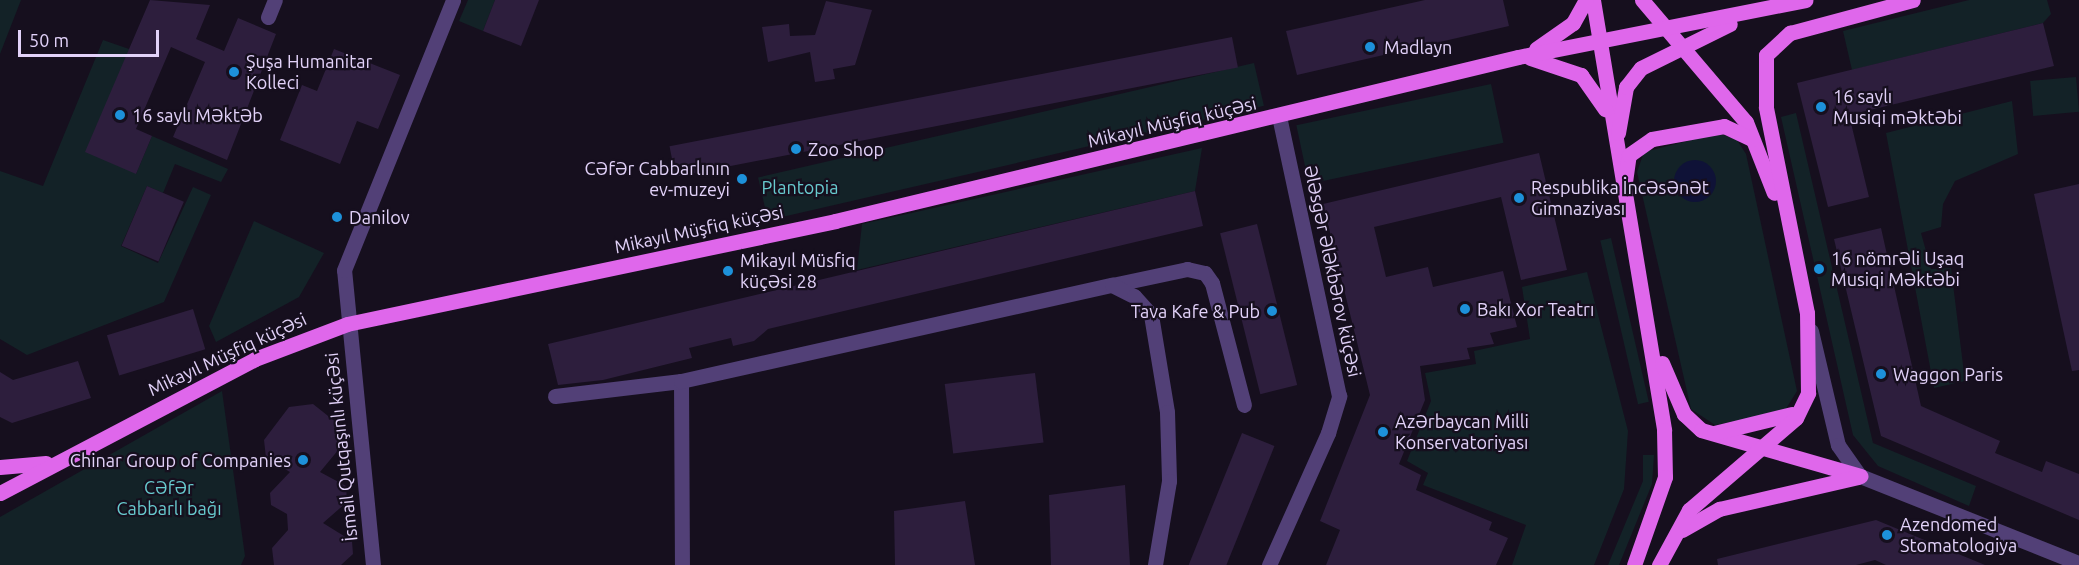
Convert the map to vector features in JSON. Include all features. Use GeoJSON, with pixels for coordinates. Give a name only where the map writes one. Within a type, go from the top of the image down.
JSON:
{"type":"FeatureCollection","features":[{"type":"Feature","properties":{"kind":"main road"},"geometry":{"type":"LineString","coordinates":[[1518,57],[1563,32],[1586,0]]}},
{"type":"Feature","properties":{"kind":"main road"},"geometry":{"type":"LineString","coordinates":[[1593,0],[1624,209],[1653,344],[1666,454],[1660,496],[1634,565]]}},
{"type":"Feature","properties":{"kind":"main road"},"geometry":{"type":"LineString","coordinates":[[1642,0],[1739,112],[1757,143],[1791,243]]}},
{"type":"Feature","properties":{"kind":"main road"},"geometry":{"type":"LineString","coordinates":[[1518,57],[1766,10],[1805,0]]}},
{"type":"Feature","properties":{"kind":"main road"},"geometry":{"type":"LineString","coordinates":[[1661,558],[1689,510],[1796,418],[1808,393],[1807,313],[1791,243],[1763,64],[1780,39],[1828,21],[1913,0]]}},
{"type":"Feature","properties":{"kind":"main road"},"geometry":{"type":"LineString","coordinates":[[1618,168],[1626,87],[1641,68],[1680,45],[1766,10]]}},
{"type":"Feature","properties":{"kind":"main road"},"geometry":{"type":"LineString","coordinates":[[1518,57],[1546,60],[1581,75],[1610,121]]}},
{"type":"Feature","properties":{"kind":"main road","name":"Mikayıl Müşfiq küçəsi"},"geometry":{"type":"LineString","coordinates":[[0,493],[49,463],[255,359],[347,324],[835,221],[1280,116],[1518,57]]}},
{"type":"Feature","properties":{"kind":"main road"},"geometry":{"type":"LineString","coordinates":[[1624,209],[1626,165],[1643,142],[1730,126],[1757,143]]}},
{"type":"Feature","properties":{"kind":"main road"},"geometry":{"type":"LineString","coordinates":[[1653,344],[1684,414],[1708,433],[1860,476]]}},
{"type":"Feature","properties":{"kind":"main road"},"geometry":{"type":"LineString","coordinates":[[1708,433],[1784,420],[1808,393]]}},
{"type":"Feature","properties":{"kind":"main road","name":"Mikayıl Müşfiq küçəsi"},"geometry":{"type":"LineString","coordinates":[[0,466],[49,463]]}},
{"type":"Feature","properties":{"kind":"main road"},"geometry":{"type":"LineString","coordinates":[[1661,558],[1689,523],[1708,512],[1860,476]]}},
{"type":"Feature","properties":{"kind":"street"},"geometry":{"type":"LineString","coordinates":[[268,17],[275,0]]}},
{"type":"Feature","properties":{"kind":"street","name":"İsmail Qutqaşınlı küçəsi"},"geometry":{"type":"LineString","coordinates":[[373,565],[343,282],[348,259],[453,0]]}},
{"type":"Feature","properties":{"kind":"street","name":"Ələsgər Ələkbərov küçəsi"},"geometry":{"type":"LineString","coordinates":[[1269,565],[1328,433],[1339,396],[1280,116]]}},
{"type":"Feature","properties":{"kind":"street"},"geometry":{"type":"LineString","coordinates":[[555,396],[681,381],[1187,269],[1205,273],[1212,283],[1244,405]]}},
{"type":"Feature","properties":{"kind":"street"},"geometry":{"type":"LineString","coordinates":[[1112,285],[1134,296],[1151,315],[1167,412],[1168,481],[1155,565]]}},
{"type":"Feature","properties":{"kind":"street"},"geometry":{"type":"LineString","coordinates":[[1807,313],[1835,437],[1860,476],[2079,563]]}},
{"type":"Feature","properties":{"kind":"street"},"geometry":{"type":"LineString","coordinates":[[681,381],[682,565]]}},
{"type":"Feature","properties":{"kind":"green space"},"geometry":{"type":"Polygon","coordinates":[[[0,0],[21,0],[0,54],[0,0]]]}},
{"type":"Feature","properties":{"kind":"green space"},"geometry":{"type":"Polygon","coordinates":[[[468,0],[495,0],[483,31],[459,21],[468,0]]]}},
{"type":"Feature","properties":{"kind":"green space"},"geometry":{"type":"Polygon","coordinates":[[[1969,0],[2047,0],[2051,14],[2043,23],[1852,70],[1843,31],[1969,0]]]}},
{"type":"Feature","properties":{"kind":"green space"},"geometry":{"type":"Polygon","coordinates":[[[103,40],[129,49],[136,174],[152,136],[228,169],[221,182],[175,164],[163,193],[147,186],[121,246],[158,263],[193,187],[211,195],[164,302],[27,355],[0,339],[0,171],[43,186],[103,40]]]}},
{"type":"Feature","properties":{"kind":"green space","name":"Plantopia"},"geometry":{"type":"Polygon","coordinates":[[[1254,63],[1264,106],[768,220],[758,178],[1254,63]]]}},
{"type":"Feature","properties":{"kind":"green space"},"geometry":{"type":"Polygon","coordinates":[[[2076,77],[2079,112],[2033,116],[2030,81],[2076,77]]]}},
{"type":"Feature","properties":{"kind":"green space"},"geometry":{"type":"Polygon","coordinates":[[[1491,84],[1503,143],[1309,184],[1296,125],[1491,84]]]}},
{"type":"Feature","properties":{"kind":"green space"},"geometry":{"type":"Polygon","coordinates":[[[2012,101],[2018,154],[1955,181],[1943,204],[1941,227],[1921,233],[1931,269],[1951,268],[1965,381],[1934,388],[1886,133],[2012,101]]]}},
{"type":"Feature","properties":{"kind":"green space"},"geometry":{"type":"Polygon","coordinates":[[[1796,113],[1873,443],[1976,486],[1969,506],[1878,466],[1853,435],[1781,117],[1796,113]]]}},
{"type":"Feature","properties":{"kind":"green space"},"geometry":{"type":"Polygon","coordinates":[[[1719,133],[1737,140],[1746,154],[1797,391],[1784,412],[1715,425],[1691,409],[1637,172],[1644,152],[1719,133]]]}},
{"type":"Feature","properties":{"kind":"green space"},"geometry":{"type":"Polygon","coordinates":[[[1202,148],[1195,191],[857,270],[862,224],[1202,148]]]}},
{"type":"Feature","properties":{"kind":"green space"},"geometry":{"type":"Polygon","coordinates":[[[254,221],[324,253],[299,297],[216,342],[209,326],[254,221]]]}},
{"type":"Feature","properties":{"kind":"green space"},"geometry":{"type":"Polygon","coordinates":[[[1611,238],[1649,402],[1638,404],[1600,240],[1611,238]]]}},
{"type":"Feature","properties":{"kind":"green space"},"geometry":{"type":"Polygon","coordinates":[[[1587,272],[1628,431],[1624,489],[1594,565],[1512,565],[1526,525],[1423,485],[1428,473],[1407,461],[1431,401],[1425,373],[1476,364],[1474,351],[1530,339],[1522,287],[1587,272]]]}},
{"type":"Feature","properties":{"kind":"green space","name":"Cəfər Cabbarlı bağı"},"geometry":{"type":"Polygon","coordinates":[[[222,391],[245,556],[241,565],[0,565],[0,517],[222,391]]]}},
{"type":"Feature","properties":{"kind":"green space"},"geometry":{"type":"Polygon","coordinates":[[[1643,455],[1654,455],[1652,484],[1619,565],[1608,565],[1643,481],[1643,455]]]}},
{"type":"Feature","properties":{"kind":"shaded area"},"geometry":{"type":"Polygon","coordinates":[[[1695,160],[1710,166],[1716,181],[1710,196],[1695,202],[1680,196],[1674,181],[1680,166],[1695,160]]]}},
{"type":"Feature","properties":{"kind":"building"},"geometry":{"type":"Polygon","coordinates":[[[150,0],[210,5],[196,39],[224,51],[238,18],[276,34],[227,160],[173,137],[205,62],[171,47],[136,129],[152,136],[136,174],[85,152],[150,0]]]}},
{"type":"Feature","properties":{"kind":"building"},"geometry":{"type":"Polygon","coordinates":[[[495,0],[539,0],[521,46],[483,31],[495,0]]]}},
{"type":"Feature","properties":{"kind":"building"},"geometry":{"type":"Polygon","coordinates":[[[1425,0],[1503,0],[1509,26],[1297,75],[1286,31],[1425,0]]]}},
{"type":"Feature","properties":{"kind":"building"},"geometry":{"type":"Polygon","coordinates":[[[826,1],[872,10],[855,65],[833,69],[835,79],[815,82],[810,52],[768,62],[762,27],[789,24],[790,36],[815,35],[826,1]]]}},
{"type":"Feature","properties":{"kind":"building"},"geometry":{"type":"Polygon","coordinates":[[[2043,23],[2054,66],[1849,115],[1869,197],[1828,207],[1797,83],[2043,23]]]}},
{"type":"Feature","properties":{"kind":"building"},"geometry":{"type":"Polygon","coordinates":[[[1232,37],[1238,67],[675,177],[670,146],[1232,37]]]}},
{"type":"Feature","properties":{"kind":"building"},"geometry":{"type":"Polygon","coordinates":[[[334,49],[400,75],[378,129],[357,121],[340,164],[280,140],[302,85],[317,91],[334,49]]]}},
{"type":"Feature","properties":{"kind":"building","name":"Azərbaycan Milli Konservatoriyası"},"geometry":{"type":"Polygon","coordinates":[[[1539,153],[1567,270],[1521,280],[1501,197],[1374,227],[1386,277],[1428,267],[1433,287],[1503,271],[1517,327],[1490,333],[1494,344],[1467,348],[1470,359],[1420,366],[1425,400],[1399,464],[1421,475],[1416,490],[1492,522],[1489,530],[1508,538],[1496,565],[1326,565],[1340,530],[1320,521],[1370,395],[1323,204],[1539,153]]]}},
{"type":"Feature","properties":{"kind":"building"},"geometry":{"type":"Polygon","coordinates":[[[2079,184],[2079,370],[2072,371],[2034,194],[2079,184]]]}},
{"type":"Feature","properties":{"kind":"building"},"geometry":{"type":"Polygon","coordinates":[[[147,186],[184,202],[158,261],[122,246],[147,186]]]}},
{"type":"Feature","properties":{"kind":"building"},"geometry":{"type":"Polygon","coordinates":[[[1195,191],[1203,226],[768,329],[754,341],[733,346],[731,338],[689,348],[692,358],[603,380],[558,385],[548,344],[1195,191]]]}},
{"type":"Feature","properties":{"kind":"building"},"geometry":{"type":"Polygon","coordinates":[[[1257,224],[1297,385],[1260,394],[1220,233],[1257,224]]]}},
{"type":"Feature","properties":{"kind":"building"},"geometry":{"type":"Polygon","coordinates":[[[1881,228],[1921,406],[2000,441],[1995,453],[2042,472],[2046,461],[2079,474],[2079,520],[1881,436],[1834,239],[1881,228]]]}},
{"type":"Feature","properties":{"kind":"building"},"geometry":{"type":"Polygon","coordinates":[[[193,309],[205,349],[119,375],[107,335],[193,309]]]}},
{"type":"Feature","properties":{"kind":"building"},"geometry":{"type":"Polygon","coordinates":[[[78,361],[91,398],[12,423],[0,417],[0,372],[13,380],[78,361]]]}},
{"type":"Feature","properties":{"kind":"building"},"geometry":{"type":"Polygon","coordinates":[[[1035,373],[1044,442],[953,454],[945,384],[1035,373]]]}},
{"type":"Feature","properties":{"kind":"building"},"geometry":{"type":"Polygon","coordinates":[[[313,404],[342,427],[344,443],[320,472],[346,486],[347,502],[323,523],[352,541],[353,554],[341,565],[274,565],[272,548],[288,530],[287,514],[271,505],[270,493],[290,472],[266,458],[264,440],[289,407],[313,404]]]}},
{"type":"Feature","properties":{"kind":"building"},"geometry":{"type":"Polygon","coordinates":[[[1242,433],[1274,446],[1226,565],[1189,565],[1242,433]]]}},
{"type":"Feature","properties":{"kind":"building"},"geometry":{"type":"Polygon","coordinates":[[[1125,485],[1130,565],[1051,565],[1049,495],[1125,485]]]}},
{"type":"Feature","properties":{"kind":"building"},"geometry":{"type":"Polygon","coordinates":[[[965,501],[975,565],[895,565],[894,511],[965,501]]]}},
{"type":"Feature","properties":{"kind":"building"},"geometry":{"type":"Polygon","coordinates":[[[1876,520],[1985,565],[1886,565],[1875,560],[1856,565],[1718,565],[1717,559],[1876,520]]]}},
{"type":"Feature","properties":{"kind":"place","name":"Madlayn"},"geometry":{"type":"Point","coordinates":[1370,47]}},
{"type":"Feature","properties":{"kind":"place","name":"Şuşa Humanitar Kolleci"},"geometry":{"type":"Point","coordinates":[234,72]}},
{"type":"Feature","properties":{"kind":"place","name":"16 saylı Musiqi məktəbi"},"geometry":{"type":"Point","coordinates":[1821,107]}},
{"type":"Feature","properties":{"kind":"place","name":"16 saylı Məktəb"},"geometry":{"type":"Point","coordinates":[120,115]}},
{"type":"Feature","properties":{"kind":"place","name":"Zoo Shop"},"geometry":{"type":"Point","coordinates":[796,149]}},
{"type":"Feature","properties":{"kind":"place","name":"Cəfər Cabbarlının ev-muzeyi"},"geometry":{"type":"Point","coordinates":[742,179]}},
{"type":"Feature","properties":{"kind":"place","name":"Respublika İncəsənət Gimnaziyası"},"geometry":{"type":"Point","coordinates":[1519,198]}},
{"type":"Feature","properties":{"kind":"place","name":"Danilov"},"geometry":{"type":"Point","coordinates":[337,217]}},
{"type":"Feature","properties":{"kind":"place","name":"16 nömrəli Uşaq Musiqi Məktəbi"},"geometry":{"type":"Point","coordinates":[1819,269]}},
{"type":"Feature","properties":{"kind":"place","name":"Mikayıl Müsfiq küçəsi 28"},"geometry":{"type":"Point","coordinates":[728,271]}},
{"type":"Feature","properties":{"kind":"place","name":"Bakı Xor Teatrı"},"geometry":{"type":"Point","coordinates":[1465,309]}},
{"type":"Feature","properties":{"kind":"place","name":"Tava Kafe & Pub"},"geometry":{"type":"Point","coordinates":[1272,311]}},
{"type":"Feature","properties":{"kind":"place","name":"Waggon Paris"},"geometry":{"type":"Point","coordinates":[1881,374]}},
{"type":"Feature","properties":{"kind":"place","name":"Azərbaycan Milli Konservatoriyası"},"geometry":{"type":"Point","coordinates":[1383,432]}},
{"type":"Feature","properties":{"kind":"place","name":"Chinar Group of Companies"},"geometry":{"type":"Point","coordinates":[303,460]}},
{"type":"Feature","properties":{"kind":"place","name":"Azendomed Stomatologiya"},"geometry":{"type":"Point","coordinates":[1887,535]}}]}
